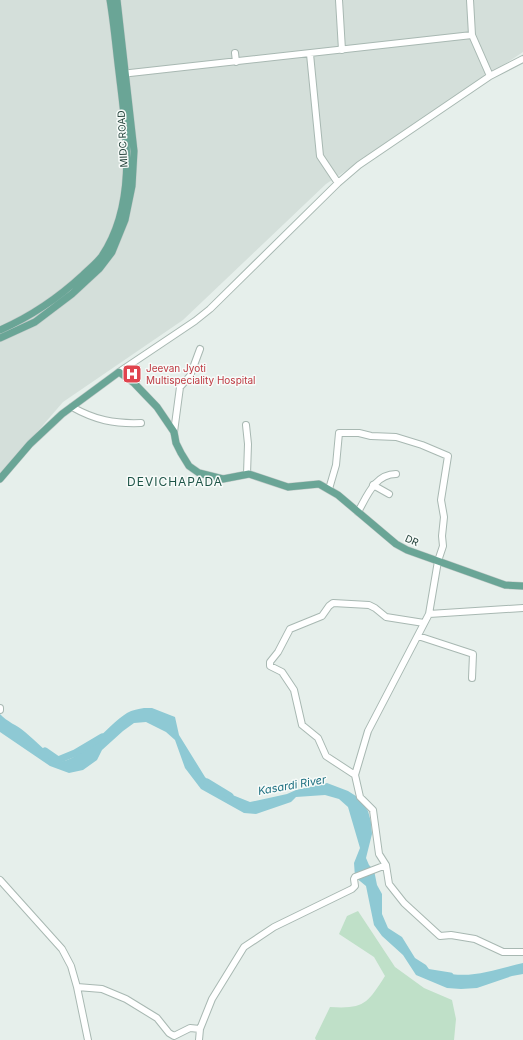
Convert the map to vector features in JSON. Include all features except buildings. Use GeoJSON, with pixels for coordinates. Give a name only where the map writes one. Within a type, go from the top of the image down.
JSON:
{"type":"FeatureCollection","features":[{"type":"Feature","properties":{"kind":"main road","name":"MIDC ROAD"},"geometry":{"type":"LineString","coordinates":[[0,338],[35,322],[72,294],[107,261],[114,247],[128,207],[134,165],[133,134],[110,0]]}},
{"type":"Feature","properties":{"kind":"main road","name":"MIDC ROAD"},"geometry":{"type":"LineString","coordinates":[[0,330],[32,316],[68,289],[101,256],[110,240],[121,206],[127,164],[117,0]]}},
{"type":"Feature","properties":{"kind":"main road"},"geometry":{"type":"LineString","coordinates":[[0,479],[30,444],[72,407],[119,372],[134,383],[157,407],[174,432],[176,443],[189,466],[199,473],[224,479],[247,474]]}},
{"type":"Feature","properties":{"kind":"main road","name":"DR"},"geometry":{"type":"LineString","coordinates":[[247,474],[288,487],[319,484],[330,489],[396,544],[407,550],[504,585],[523,586]]}},
{"type":"Feature","properties":{"kind":"street"},"geometry":{"type":"LineString","coordinates":[[339,0],[342,50]]}},
{"type":"Feature","properties":{"kind":"street"},"geometry":{"type":"LineString","coordinates":[[470,0],[472,35],[490,76]]}},
{"type":"Feature","properties":{"kind":"street"},"geometry":{"type":"LineString","coordinates":[[122,74],[472,35]]}},
{"type":"Feature","properties":{"kind":"street"},"geometry":{"type":"LineString","coordinates":[[235,53],[236,62]]}},
{"type":"Feature","properties":{"kind":"street"},"geometry":{"type":"LineString","coordinates":[[310,54],[320,156],[338,183]]}},
{"type":"Feature","properties":{"kind":"street"},"geometry":{"type":"LineString","coordinates":[[119,372],[205,313],[338,183],[359,165],[490,76],[523,59]]}},
{"type":"Feature","properties":{"kind":"street"},"geometry":{"type":"LineString","coordinates":[[174,432],[180,387],[190,376],[200,349]]}},
{"type":"Feature","properties":{"kind":"street"},"geometry":{"type":"LineString","coordinates":[[72,407],[86,415],[101,420],[141,423]]}},
{"type":"Feature","properties":{"kind":"street"},"geometry":{"type":"LineString","coordinates":[[246,425],[248,444],[247,474]]}},
{"type":"Feature","properties":{"kind":"street"},"geometry":{"type":"LineString","coordinates":[[330,489],[336,465],[339,433],[359,432],[371,436],[394,436],[446,454],[448,458],[441,500],[444,517],[442,536],[443,544],[438,561],[429,614],[368,731],[355,775],[360,798],[373,810],[379,854],[386,865],[390,884],[404,903],[440,936],[451,935],[475,939],[503,952],[523,952]]}},
{"type":"Feature","properties":{"kind":"street"},"geometry":{"type":"LineString","coordinates":[[358,512],[373,485],[387,474],[396,474]]}},
{"type":"Feature","properties":{"kind":"street"},"geometry":{"type":"LineString","coordinates":[[373,485],[389,494]]}},
{"type":"Feature","properties":{"kind":"street"},"geometry":{"type":"LineString","coordinates":[[355,775],[329,759],[318,738],[302,725],[294,690],[282,672],[270,666],[270,662],[278,652],[290,628],[322,616],[333,603],[369,605],[386,617],[424,623]]}},
{"type":"Feature","properties":{"kind":"street"},"geometry":{"type":"LineString","coordinates":[[429,614],[523,608]]}},
{"type":"Feature","properties":{"kind":"street"},"geometry":{"type":"LineString","coordinates":[[418,636],[472,654],[472,678]]}},
{"type":"Feature","properties":{"kind":"street"},"geometry":{"type":"LineString","coordinates":[[199,1040],[200,1029],[212,999],[244,947],[274,927],[352,889],[355,886],[355,877],[386,865]]}},
{"type":"Feature","properties":{"kind":"street"},"geometry":{"type":"LineString","coordinates":[[0,880],[62,949],[71,966],[88,1040]]}},
{"type":"Feature","properties":{"kind":"street"},"geometry":{"type":"LineString","coordinates":[[77,987],[102,989],[126,999],[157,1018],[169,1034],[174,1036],[190,1028],[200,1029]]}},
{"type":"Feature","properties":{"kind":"shaded area"},"geometry":{"type":"Polygon","coordinates":[[[0,0],[523,0],[523,52],[326,184],[183,320],[63,402],[0,475],[0,0]]]}},
{"type":"Feature","properties":{"kind":"green space"},"geometry":{"type":"Polygon","coordinates":[[[358,911],[395,967],[424,988],[452,1000],[456,1019],[454,1040],[316,1040],[315,1038],[330,1007],[350,1007],[364,1003],[374,993],[385,976],[374,957],[339,934],[347,916],[358,911]]]}},
{"type":"Feature","properties":{"kind":"water"},"geometry":{"type":"Polygon","coordinates":[[[144,708],[152,708],[175,717],[179,735],[205,777],[215,788],[250,802],[327,783],[348,791],[359,798],[368,811],[371,822],[372,834],[366,858],[369,865],[374,870],[377,885],[382,894],[382,914],[388,928],[402,937],[415,958],[426,965],[431,972],[441,976],[442,972],[463,975],[493,971],[523,963],[523,974],[512,976],[477,988],[461,989],[447,988],[416,975],[403,955],[382,936],[374,925],[366,886],[355,877],[354,863],[360,848],[348,807],[339,799],[325,795],[296,797],[291,802],[256,814],[244,813],[201,789],[185,768],[175,740],[166,732],[146,722],[134,723],[102,750],[97,760],[83,770],[69,773],[50,766],[0,732],[0,714],[25,732],[57,762],[76,756],[127,713],[144,708]]]}},
{"type":"Feature","properties":{"kind":"waterway","name":"Kasardi River"},"geometry":{"type":"LineString","coordinates":[[45,751],[58,760],[75,753],[102,737]]}},
{"type":"Feature","properties":{"kind":"waterway","name":"Kasardi River"},"geometry":{"type":"LineString","coordinates":[[207,782],[230,796]]}},
{"type":"Feature","properties":{"kind":"waterway","name":"Kasardi River"},"geometry":{"type":"LineString","coordinates":[[425,972],[450,976]]}},
{"type":"Feature","properties":{"kind":"place","name":"Jeevan Jyoti Multispeciality Hospital"},"geometry":{"type":"Point","coordinates":[132,374]}},
{"type":"Feature","properties":{"kind":"district","name":"DEVICHAPADA"},"geometry":{"type":"Point","coordinates":[175,482]}}]}
